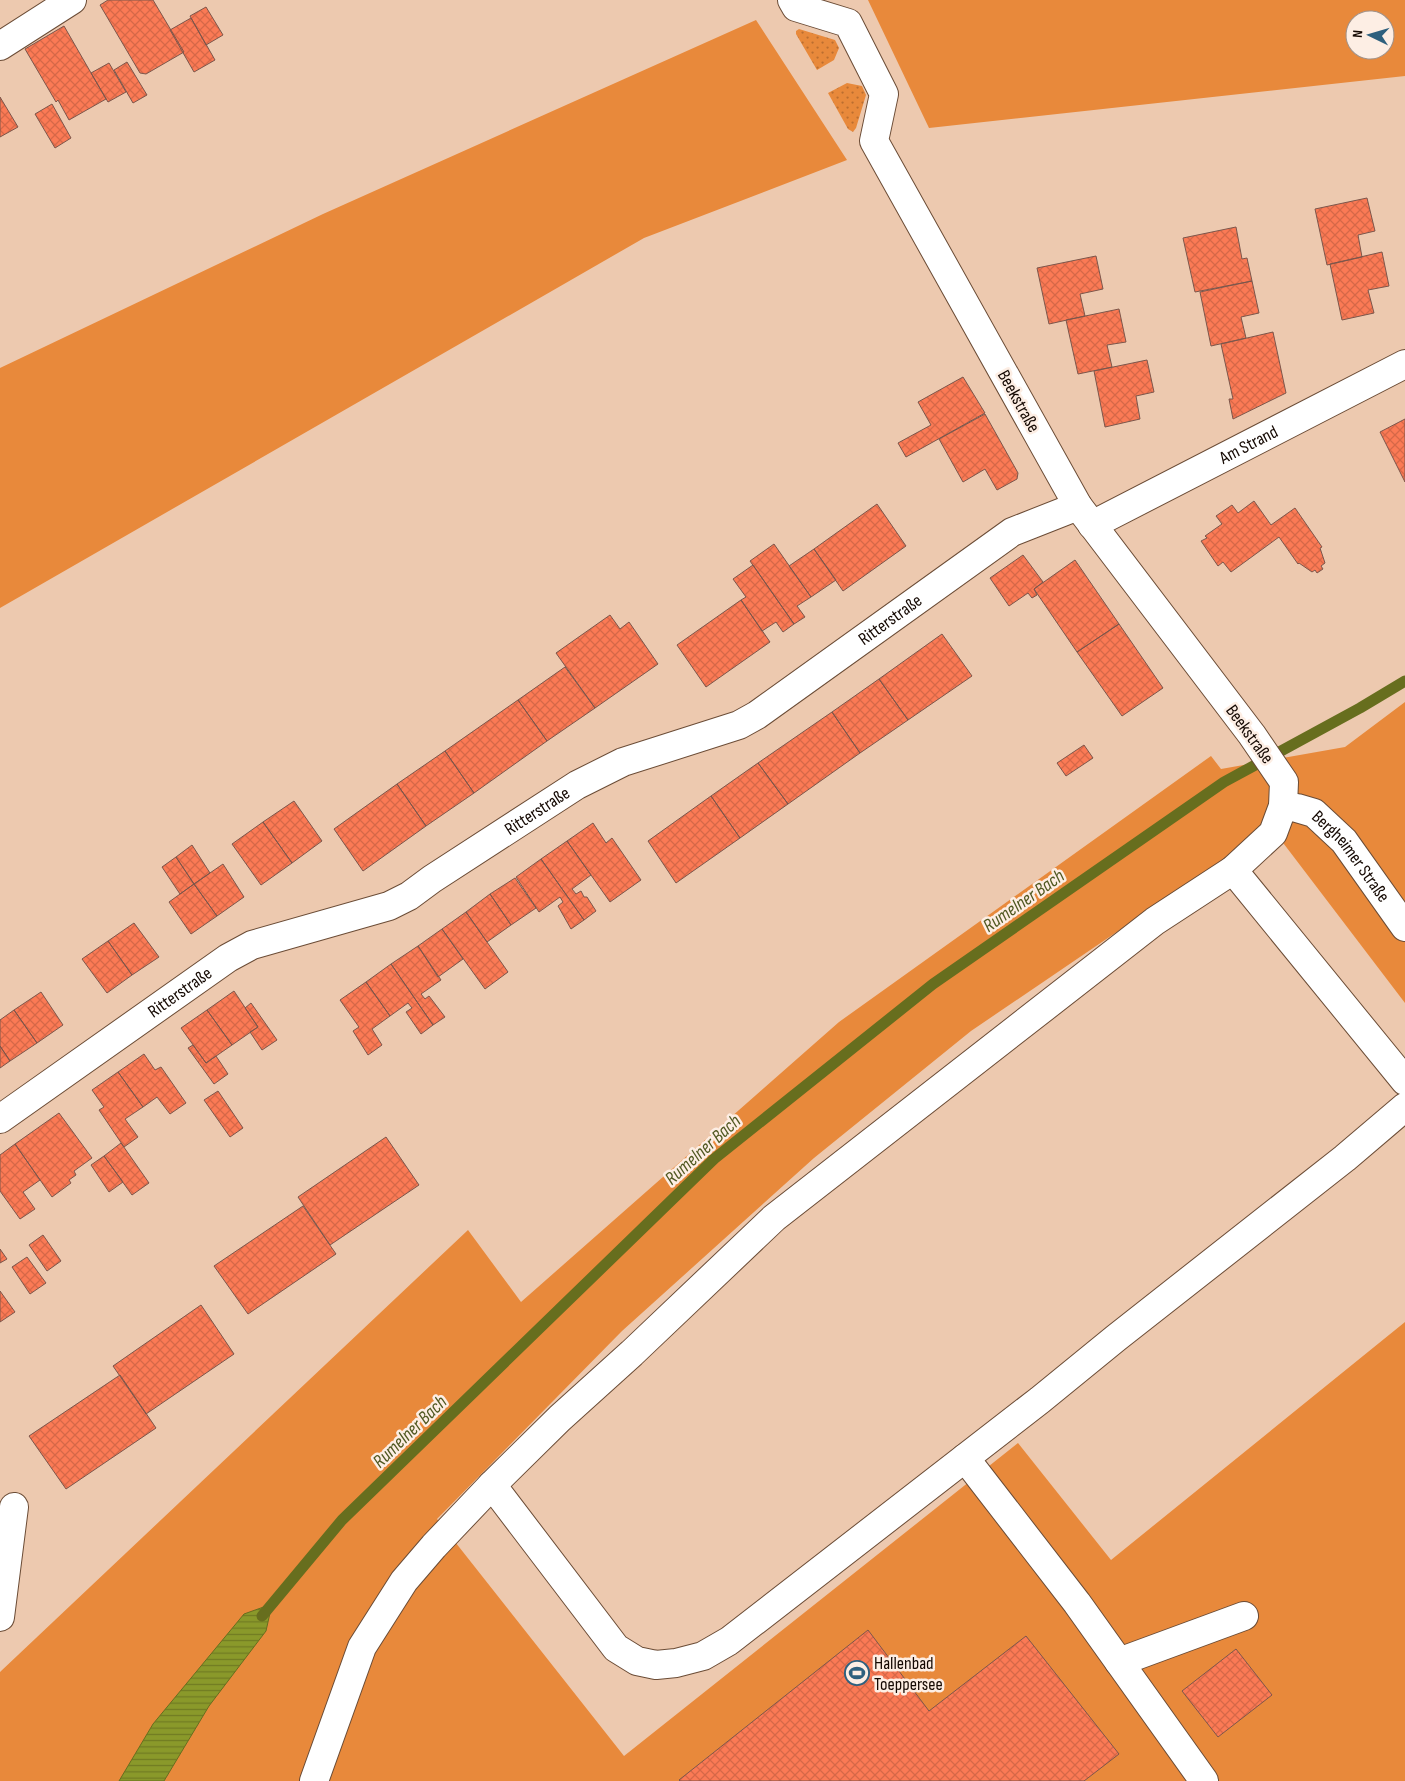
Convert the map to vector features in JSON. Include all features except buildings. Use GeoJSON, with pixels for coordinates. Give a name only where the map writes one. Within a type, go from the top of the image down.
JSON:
{"type":"FeatureCollection","features":[{"type":"Feature","properties":{"kind":"street"},"geometry":{"type":"LineString","coordinates":[[0,46],[72,0]]}},
{"type":"Feature","properties":{"kind":"street","name":"Beekstraße"},"geometry":{"type":"LineString","coordinates":[[792,0],[796,6],[848,23],[884,94],[874,141],[1084,515],[1252,735],[1283,794]]}},
{"type":"Feature","properties":{"kind":"street","name":"Am Strand"},"geometry":{"type":"LineString","coordinates":[[1084,515],[1405,364]]}},
{"type":"Feature","properties":{"kind":"street","name":"Ritterstraße"},"geometry":{"type":"LineString","coordinates":[[0,1119],[228,958],[252,945],[389,906],[409,896],[432,879],[585,781],[622,762],[739,725],[751,719],[1012,532],[1084,515]]}},
{"type":"Feature","properties":{"kind":"street"},"geometry":{"type":"LineString","coordinates":[[314,1781],[362,1647],[404,1581],[434,1546],[492,1485],[560,1418],[632,1353],[774,1218],[1155,921],[1233,870],[1273,833],[1283,794]]}},
{"type":"Feature","properties":{"kind":"street","name":"Bergheimer Straße"},"geometry":{"type":"LineString","coordinates":[[1283,794],[1297,808],[1314,814],[1344,841],[1405,927]]}},
{"type":"Feature","properties":{"kind":"street"},"geometry":{"type":"LineString","coordinates":[[1233,870],[1405,1081]]}},
{"type":"Feature","properties":{"kind":"street"},"geometry":{"type":"LineString","coordinates":[[492,1485],[616,1648],[637,1661],[656,1665],[702,1656],[729,1641],[965,1458],[1276,1213],[1405,1107]]}},
{"type":"Feature","properties":{"kind":"street"},"geometry":{"type":"LineString","coordinates":[[965,1458],[1072,1597],[1204,1781]]}},
{"type":"Feature","properties":{"kind":"street"},"geometry":{"type":"LineString","coordinates":[[0,1617],[14,1507]]}},
{"type":"Feature","properties":{"kind":"street"},"geometry":{"type":"LineString","coordinates":[[1119,1662],[1244,1616]]}},
{"type":"Feature","properties":{"kind":"shaded area"},"geometry":{"type":"Polygon","coordinates":[[[868,0],[1405,0],[1405,76],[929,128],[868,0]]]}},
{"type":"Feature","properties":{"kind":"shaded area"},"geometry":{"type":"Polygon","coordinates":[[[756,20],[847,160],[644,238],[0,608],[0,368],[323,214],[756,20]]]}},
{"type":"Feature","properties":{"kind":"shaded area"},"geometry":{"type":"Polygon","coordinates":[[[799,29],[835,40],[839,48],[834,60],[817,70],[796,34],[796,31],[799,29]]]}},
{"type":"Feature","properties":{"kind":"shaded area"},"geometry":{"type":"Polygon","coordinates":[[[847,83],[862,86],[866,95],[856,128],[853,132],[848,129],[828,93],[847,83]]]}},
{"type":"Feature","properties":{"kind":"shaded area"},"geometry":{"type":"Polygon","coordinates":[[[1405,702],[1405,1003],[1271,827],[971,1031],[814,1158],[622,1331],[437,1519],[624,1756],[1018,1443],[1111,1560],[1405,1322],[1405,1781],[0,1781],[0,1672],[468,1230],[521,1302],[839,1022],[1211,756],[1221,769],[1345,747],[1405,702]]]}},
{"type":"Feature","properties":{"kind":"shaded area"},"geometry":{"type":"Polygon","coordinates":[[[272,1604],[266,1631],[209,1706],[164,1781],[119,1781],[153,1724],[244,1614],[272,1604]]]}},
{"type":"Feature","properties":{"kind":"waterway","name":"Rumelner Bach"},"geometry":{"type":"LineString","coordinates":[[262,1616],[342,1520],[714,1159],[933,984],[1224,782],[1360,708],[1405,681]]}},
{"type":"Feature","properties":{"kind":"place","name":"Hallenbad Toeppersee"},"geometry":{"type":"Point","coordinates":[857,1673]}}]}
